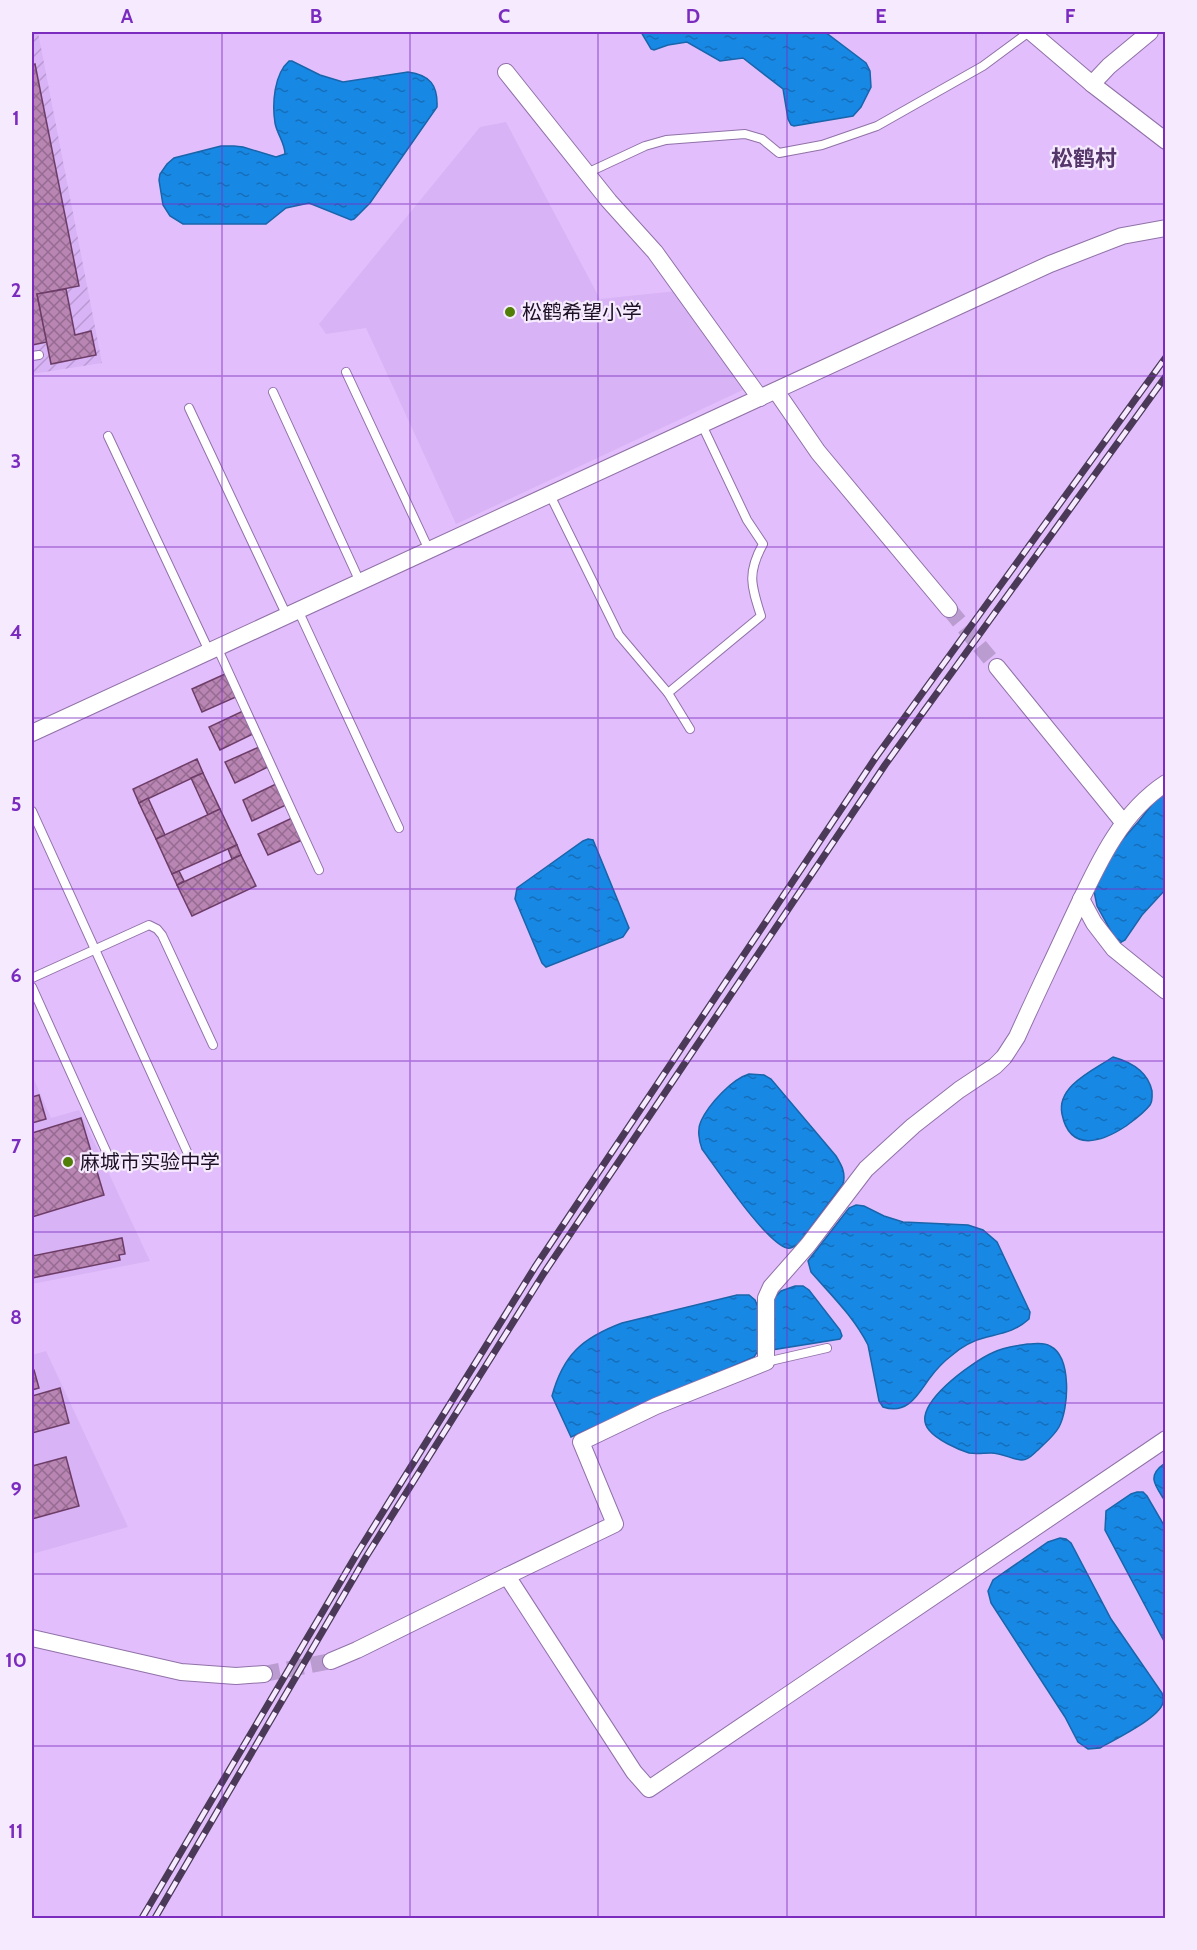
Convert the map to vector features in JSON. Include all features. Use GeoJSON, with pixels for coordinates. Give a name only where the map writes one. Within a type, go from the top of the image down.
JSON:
{"type":"FeatureCollection","features":[{"type":"Feature","properties":{"kind":"street"},"geometry":{"type":"LineString","coordinates":[[1030,32],[1092,84],[1166,141]]}},
{"type":"Feature","properties":{"kind":"street"},"geometry":{"type":"LineString","coordinates":[[1092,84],[1109,66],[1150,32]]}},
{"type":"Feature","properties":{"kind":"street"},"geometry":{"type":"LineString","coordinates":[[507,72],[609,201],[655,252],[760,398]]}},
{"type":"Feature","properties":{"kind":"street"},"geometry":{"type":"LineString","coordinates":[[32,733],[1050,264],[1122,236],[1166,228]]}},
{"type":"Feature","properties":{"kind":"street"},"geometry":{"type":"LineString","coordinates":[[776,391],[818,452],[949,609]]}},
{"type":"Feature","properties":{"kind":"street"},"geometry":{"type":"LineString","coordinates":[[997,667],[1123,822]]}},
{"type":"Feature","properties":{"kind":"street"},"geometry":{"type":"LineString","coordinates":[[331,1661],[615,1524],[580,1442],[656,1406],[766,1362],[766,1298],[771,1287],[808,1245],[866,1169],[913,1126],[1004,1057],[1017,1036],[1099,862],[1123,822],[1154,791],[1166,783]]}},
{"type":"Feature","properties":{"kind":"street"},"geometry":{"type":"LineString","coordinates":[[1081,899],[1094,923],[1114,949],[1166,991]]}},
{"type":"Feature","properties":{"kind":"street"},"geometry":{"type":"LineString","coordinates":[[507,1576],[634,1772],[649,1789],[1166,1439]]}},
{"type":"Feature","properties":{"kind":"street"},"geometry":{"type":"LineString","coordinates":[[32,1638],[181,1672],[236,1676],[264,1674]]}},
{"type":"Feature","properties":{"kind":"lane"},"geometry":{"type":"LineString","coordinates":[[587,173],[645,146],[666,140],[745,135],[762,139],[779,153],[822,145],[877,126],[983,66],[1030,32]]}},
{"type":"Feature","properties":{"kind":"lane"},"geometry":{"type":"LineString","coordinates":[[346,372],[429,550]]}},
{"type":"Feature","properties":{"kind":"lane"},"geometry":{"type":"LineString","coordinates":[[273,392],[360,582]]}},
{"type":"Feature","properties":{"kind":"lane"},"geometry":{"type":"LineString","coordinates":[[189,408],[399,828]]}},
{"type":"Feature","properties":{"kind":"lane"},"geometry":{"type":"LineString","coordinates":[[668,693],[761,616],[753,591],[751,573],[763,544],[747,520],[702,425]]}},
{"type":"Feature","properties":{"kind":"lane"},"geometry":{"type":"LineString","coordinates":[[108,436],[319,870]]}},
{"type":"Feature","properties":{"kind":"lane"},"geometry":{"type":"LineString","coordinates":[[550,495],[619,635],[668,693],[690,729]]}},
{"type":"Feature","properties":{"kind":"lane"},"geometry":{"type":"LineString","coordinates":[[32,810],[189,1156]]}},
{"type":"Feature","properties":{"kind":"lane"},"geometry":{"type":"LineString","coordinates":[[32,978],[149,925],[157,928],[162,935],[213,1045]]}},
{"type":"Feature","properties":{"kind":"lane"},"geometry":{"type":"LineString","coordinates":[[32,987],[111,1162]]}},
{"type":"Feature","properties":{"kind":"lane"},"geometry":{"type":"LineString","coordinates":[[766,1362],[827,1348]]}},
{"type":"Feature","properties":{"kind":"shaded area"},"geometry":{"type":"Polygon","coordinates":[[[32,32],[38,32],[102,363],[32,374],[32,32]]]}},
{"type":"Feature","properties":{"kind":"shaded area","name":"松鹤希望小学"},"geometry":{"type":"Polygon","coordinates":[[[506,122],[600,299],[677,291],[747,388],[456,524],[366,328],[326,334],[319,324],[480,127],[506,122]]]}},
{"type":"Feature","properties":{"kind":"shaded area","name":"麻城市实验中学"},"geometry":{"type":"Polygon","coordinates":[[[32,1075],[51,1118],[79,1110],[150,1261],[32,1284],[32,1075]]]}},
{"type":"Feature","properties":{"kind":"shaded area"},"geometry":{"type":"Polygon","coordinates":[[[46,1351],[128,1527],[32,1554],[32,1355],[46,1351]]]}},
{"type":"Feature","properties":{"kind":"water"},"geometry":{"type":"Polygon","coordinates":[[[641,32],[825,32],[866,63],[870,71],[871,87],[861,107],[853,116],[794,126],[788,119],[783,89],[743,58],[720,61],[687,42],[654,50],[651,49],[641,32]]]}},
{"type":"Feature","properties":{"kind":"water"},"geometry":{"type":"Polygon","coordinates":[[[289,61],[320,75],[343,82],[408,72],[416,73],[431,82],[436,93],[437,107],[370,203],[354,219],[351,220],[309,203],[286,208],[266,224],[183,224],[170,216],[163,205],[159,180],[160,174],[174,158],[221,146],[243,147],[276,157],[285,154],[275,123],[274,98],[277,81],[289,61]]]}},
{"type":"Feature","properties":{"kind":"water"},"geometry":{"type":"Polygon","coordinates":[[[1165,792],[1165,890],[1142,915],[1125,940],[1118,944],[1097,906],[1094,891],[1114,849],[1157,798],[1165,792]]]}},
{"type":"Feature","properties":{"kind":"water"},"geometry":{"type":"Polygon","coordinates":[[[588,839],[593,840],[629,928],[623,937],[546,967],[542,963],[515,899],[517,888],[588,839]]]}},
{"type":"Feature","properties":{"kind":"water"},"geometry":{"type":"Polygon","coordinates":[[[1113,1057],[1132,1065],[1143,1073],[1152,1091],[1151,1103],[1139,1116],[1117,1132],[1097,1140],[1079,1139],[1072,1135],[1062,1114],[1065,1095],[1078,1080],[1113,1057]]]}},
{"type":"Feature","properties":{"kind":"water"},"geometry":{"type":"Polygon","coordinates":[[[749,1074],[764,1075],[771,1079],[836,1156],[844,1173],[843,1184],[799,1243],[790,1248],[778,1243],[755,1220],[702,1149],[700,1142],[700,1124],[709,1107],[735,1081],[749,1074]]]}},
{"type":"Feature","properties":{"kind":"water"},"geometry":{"type":"Polygon","coordinates":[[[856,1205],[903,1222],[968,1225],[983,1230],[997,1242],[1030,1312],[1029,1319],[1014,1329],[977,1340],[948,1358],[916,1397],[899,1408],[883,1407],[879,1401],[868,1345],[849,1316],[811,1272],[808,1261],[849,1208],[856,1205]]]}},
{"type":"Feature","properties":{"kind":"water"},"geometry":{"type":"Polygon","coordinates":[[[803,1286],[809,1290],[840,1330],[842,1336],[840,1339],[771,1350],[773,1299],[781,1291],[803,1286]]]}},
{"type":"Feature","properties":{"kind":"water"},"geometry":{"type":"Polygon","coordinates":[[[737,1295],[749,1295],[758,1307],[758,1351],[754,1357],[571,1437],[552,1396],[568,1359],[585,1342],[622,1323],[737,1295]]]}},
{"type":"Feature","properties":{"kind":"water"},"geometry":{"type":"Polygon","coordinates":[[[1028,1344],[1045,1344],[1057,1352],[1065,1371],[1066,1384],[1065,1408],[1059,1427],[1033,1455],[1022,1460],[995,1453],[969,1453],[942,1441],[929,1430],[925,1420],[927,1409],[946,1386],[972,1365],[992,1353],[1028,1344]]]}},
{"type":"Feature","properties":{"kind":"water"},"geometry":{"type":"Polygon","coordinates":[[[1165,1463],[1165,1501],[1154,1477],[1165,1463]]]}},
{"type":"Feature","properties":{"kind":"water"},"geometry":{"type":"Polygon","coordinates":[[[1137,1492],[1143,1492],[1147,1496],[1165,1527],[1165,1643],[1105,1530],[1106,1511],[1137,1492]]]}},
{"type":"Feature","properties":{"kind":"water"},"geometry":{"type":"Polygon","coordinates":[[[1060,1538],[1071,1543],[1111,1619],[1162,1693],[1163,1698],[1163,1703],[1153,1716],[1100,1748],[1088,1749],[1078,1742],[1065,1717],[991,1603],[988,1591],[993,1580],[1048,1542],[1060,1538]]]}},
{"type":"Feature","properties":{"kind":"building"},"geometry":{"type":"Polygon","coordinates":[[[35,64],[79,286],[37,294],[47,342],[32,345],[32,65],[35,64]]]}},
{"type":"Feature","properties":{"kind":"building"},"geometry":{"type":"Polygon","coordinates":[[[66,289],[75,335],[91,331],[96,355],[51,364],[37,294],[66,289]]]}},
{"type":"Feature","properties":{"kind":"building"},"geometry":{"type":"Polygon","coordinates":[[[225,674],[236,697],[202,712],[192,689],[225,674]]]}},
{"type":"Feature","properties":{"kind":"building"},"geometry":{"type":"Polygon","coordinates":[[[243,711],[253,734],[220,750],[209,727],[243,711]]]}},
{"type":"Feature","properties":{"kind":"building"},"geometry":{"type":"Polygon","coordinates":[[[259,747],[268,767],[235,783],[225,762],[259,747]]]}},
{"type":"Feature","properties":{"kind":"building"},"geometry":{"type":"Polygon","coordinates":[[[197,759],[203,773],[139,803],[133,789],[197,759]]]}},
{"type":"Feature","properties":{"kind":"building"},"geometry":{"type":"Polygon","coordinates":[[[203,773],[220,809],[208,815],[191,778],[203,773]]]}},
{"type":"Feature","properties":{"kind":"building"},"geometry":{"type":"Polygon","coordinates":[[[276,784],[286,805],[252,821],[243,800],[276,784]]]}},
{"type":"Feature","properties":{"kind":"building"},"geometry":{"type":"Polygon","coordinates":[[[148,798],[165,835],[156,839],[139,803],[148,798]]]}},
{"type":"Feature","properties":{"kind":"building"},"geometry":{"type":"Polygon","coordinates":[[[220,809],[237,845],[172,874],[156,839],[220,809]]]}},
{"type":"Feature","properties":{"kind":"building"},"geometry":{"type":"Polygon","coordinates":[[[292,818],[302,840],[268,855],[258,834],[292,818]]]}},
{"type":"Feature","properties":{"kind":"building"},"geometry":{"type":"Polygon","coordinates":[[[237,845],[241,855],[232,859],[228,849],[237,845]]]}},
{"type":"Feature","properties":{"kind":"building"},"geometry":{"type":"Polygon","coordinates":[[[241,855],[256,886],[192,916],[177,885],[241,855]]]}},
{"type":"Feature","properties":{"kind":"building"},"geometry":{"type":"Polygon","coordinates":[[[179,871],[184,881],[177,885],[172,874],[179,871]]]}},
{"type":"Feature","properties":{"kind":"building"},"geometry":{"type":"Polygon","coordinates":[[[39,1095],[46,1119],[32,1123],[32,1097],[39,1095]]]}},
{"type":"Feature","properties":{"kind":"building"},"geometry":{"type":"Polygon","coordinates":[[[81,1118],[104,1195],[32,1217],[32,1133],[81,1118]]]}},
{"type":"Feature","properties":{"kind":"building"},"geometry":{"type":"Polygon","coordinates":[[[122,1238],[125,1254],[119,1255],[120,1260],[32,1278],[32,1256],[122,1238]]]}},
{"type":"Feature","properties":{"kind":"building"},"geometry":{"type":"Polygon","coordinates":[[[32,1370],[34,1370],[39,1388],[32,1390],[32,1370]]]}},
{"type":"Feature","properties":{"kind":"building"},"geometry":{"type":"Polygon","coordinates":[[[60,1388],[69,1423],[32,1433],[32,1396],[60,1388]]]}},
{"type":"Feature","properties":{"kind":"building"},"geometry":{"type":"Polygon","coordinates":[[[66,1457],[79,1506],[32,1519],[32,1466],[66,1457]]]}},
{"type":"Feature","properties":{"kind":"tunnel"},"geometry":{"type":"LineString","coordinates":[[949,609],[997,667]]}},
{"type":"Feature","properties":{"kind":"tunnel"},"geometry":{"type":"LineString","coordinates":[[264,1674],[331,1661]]}},
{"type":"Feature","properties":{"kind":"railway"},"geometry":{"type":"LineString","coordinates":[[142,1918],[358,1552],[535,1267],[876,757],[1166,357]]}},
{"type":"Feature","properties":{"kind":"railway"},"geometry":{"type":"LineString","coordinates":[[155,1918],[366,1557],[544,1273],[885,765],[1166,376]]}},
{"type":"Feature","properties":{"kind":"place","name":"松鹤希望小学"},"geometry":{"type":"Point","coordinates":[510,312]}},
{"type":"Feature","properties":{"kind":"place","name":"麻城市实验中学"},"geometry":{"type":"Point","coordinates":[68,1162]}},
{"type":"Feature","properties":{"kind":"district","name":"松鹤村"},"geometry":{"type":"Point","coordinates":[1084,158]}}]}
